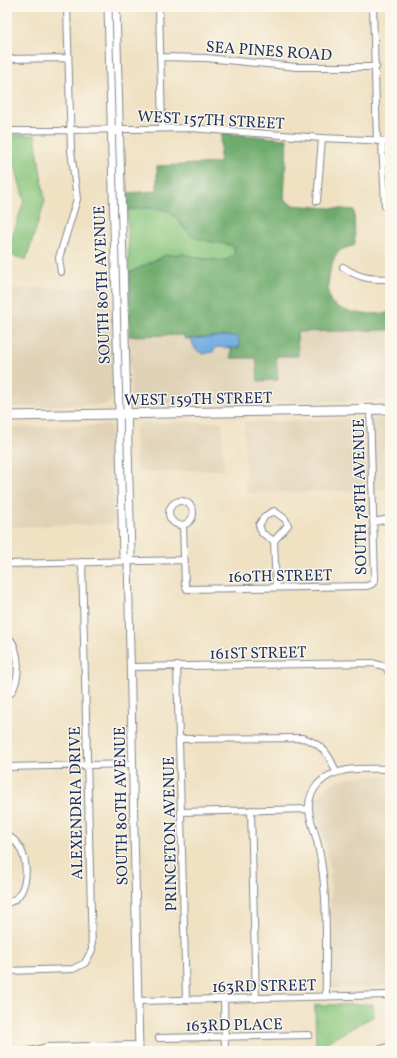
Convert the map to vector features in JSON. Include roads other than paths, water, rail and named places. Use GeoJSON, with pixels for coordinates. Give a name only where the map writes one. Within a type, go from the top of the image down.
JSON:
{"type":"FeatureCollection","features":[{"type":"Feature","properties":{"kind":"main road","name":"WEST 159TH STREET"},"geometry":{"type":"LineString","coordinates":[[7,416],[390,409]]}},
{"type":"Feature","properties":{"kind":"street"},"geometry":{"type":"LineString","coordinates":[[61,272],[58,258],[77,199],[70,150],[67,7]]}},
{"type":"Feature","properties":{"kind":"street","name":"SOUTH 80TH AVENUE"},"geometry":{"type":"LineString","coordinates":[[108,7],[111,128],[123,414]]}},
{"type":"Feature","properties":{"kind":"street","name":"SOUTH 80TH AVENUE"},"geometry":{"type":"LineString","coordinates":[[116,7],[119,128],[124,555],[128,561],[139,1048]]}},
{"type":"Feature","properties":{"kind":"street"},"geometry":{"type":"LineString","coordinates":[[158,7],[162,127]]}},
{"type":"Feature","properties":{"kind":"street"},"geometry":{"type":"LineString","coordinates":[[373,7],[385,206],[390,205]]}},
{"type":"Feature","properties":{"kind":"street","name":"SEA PINES ROAD"},"geometry":{"type":"LineString","coordinates":[[160,57],[206,58],[297,67],[376,67]]}},
{"type":"Feature","properties":{"kind":"street"},"geometry":{"type":"LineString","coordinates":[[7,59],[68,58]]}},
{"type":"Feature","properties":{"kind":"street","name":"WEST 157TH STREET"},"geometry":{"type":"LineString","coordinates":[[7,131],[162,127],[390,141]]}},
{"type":"Feature","properties":{"kind":"street"},"geometry":{"type":"LineString","coordinates":[[317,201],[322,138]]}},
{"type":"Feature","properties":{"kind":"street"},"geometry":{"type":"LineString","coordinates":[[343,267],[356,276],[367,279],[390,279]]}},
{"type":"Feature","properties":{"kind":"street","name":"SOUTH 78TH AVENUE"},"geometry":{"type":"LineString","coordinates":[[370,409],[375,580],[372,584]]}},
{"type":"Feature","properties":{"kind":"street"},"geometry":{"type":"LineString","coordinates":[[274,541],[262,533],[259,525],[265,516],[274,511],[285,519],[288,525],[274,541],[276,588]]}},
{"type":"Feature","properties":{"kind":"street"},"geometry":{"type":"LineString","coordinates":[[373,522],[390,519]]}},
{"type":"Feature","properties":{"kind":"street"},"geometry":{"type":"LineString","coordinates":[[7,564],[185,560],[183,525]]}},
{"type":"Feature","properties":{"kind":"street","name":"160TH STREET"},"geometry":{"type":"LineString","coordinates":[[185,560],[187,589],[367,586],[372,584]]}},
{"type":"Feature","properties":{"kind":"street","name":"ALEXENDRIA DRIVE"},"geometry":{"type":"LineString","coordinates":[[7,971],[73,969],[85,963],[91,954],[88,765],[82,562]]}},
{"type":"Feature","properties":{"kind":"street"},"geometry":{"type":"LineString","coordinates":[[7,636],[16,647],[17,679],[15,688],[7,696]]}},
{"type":"Feature","properties":{"kind":"street","name":"161ST STREET"},"geometry":{"type":"LineString","coordinates":[[130,667],[373,662],[386,667],[390,675]]}},
{"type":"Feature","properties":{"kind":"street","name":"PRINCETON AVENUE"},"geometry":{"type":"LineString","coordinates":[[177,666],[186,1000]]}},
{"type":"Feature","properties":{"kind":"street"},"geometry":{"type":"LineString","coordinates":[[179,739],[303,738],[317,743],[323,748],[328,754],[336,772]]}},
{"type":"Feature","properties":{"kind":"street"},"geometry":{"type":"LineString","coordinates":[[7,767],[133,764]]}},
{"type":"Feature","properties":{"kind":"street"},"geometry":{"type":"LineString","coordinates":[[326,997],[322,860],[308,809],[311,795],[326,777],[336,772],[390,769]]}},
{"type":"Feature","properties":{"kind":"street"},"geometry":{"type":"LineString","coordinates":[[181,812],[308,809]]}},
{"type":"Feature","properties":{"kind":"street"},"geometry":{"type":"LineString","coordinates":[[251,810],[256,998]]}},
{"type":"Feature","properties":{"kind":"street"},"geometry":{"type":"LineString","coordinates":[[7,836],[16,842],[24,853],[24,885],[20,896],[7,903]]}},
{"type":"Feature","properties":{"kind":"street","name":"163RD STREET"},"geometry":{"type":"LineString","coordinates":[[138,1001],[390,995]]}},
{"type":"Feature","properties":{"kind":"street"},"geometry":{"type":"LineString","coordinates":[[224,999],[225,1051]]}},
{"type":"Feature","properties":{"kind":"street","name":"163RD PLACE"},"geometry":{"type":"LineString","coordinates":[[159,1038],[309,1035]]}},
{"type":"Feature","properties":{"kind":"street"},"geometry":{"type":"LineString","coordinates":[[376,1051],[390,1046]]}},
{"type":"Feature","properties":{"kind":"street"},"geometry":{"type":"LineString","coordinates":[[7,1047],[9,1051]]}},
{"type":"Feature","properties":{"kind":"street"},"geometry":{"type":"LineString","coordinates":[[30,1051],[42,1047],[139,1048]]}},
{"type":"Feature","properties":{"kind":"water"},"geometry":{"type":"Polygon","coordinates":[[[228,336],[237,337],[240,344],[238,348],[216,347],[213,352],[203,354],[195,349],[191,339],[228,336]]]}}]}
